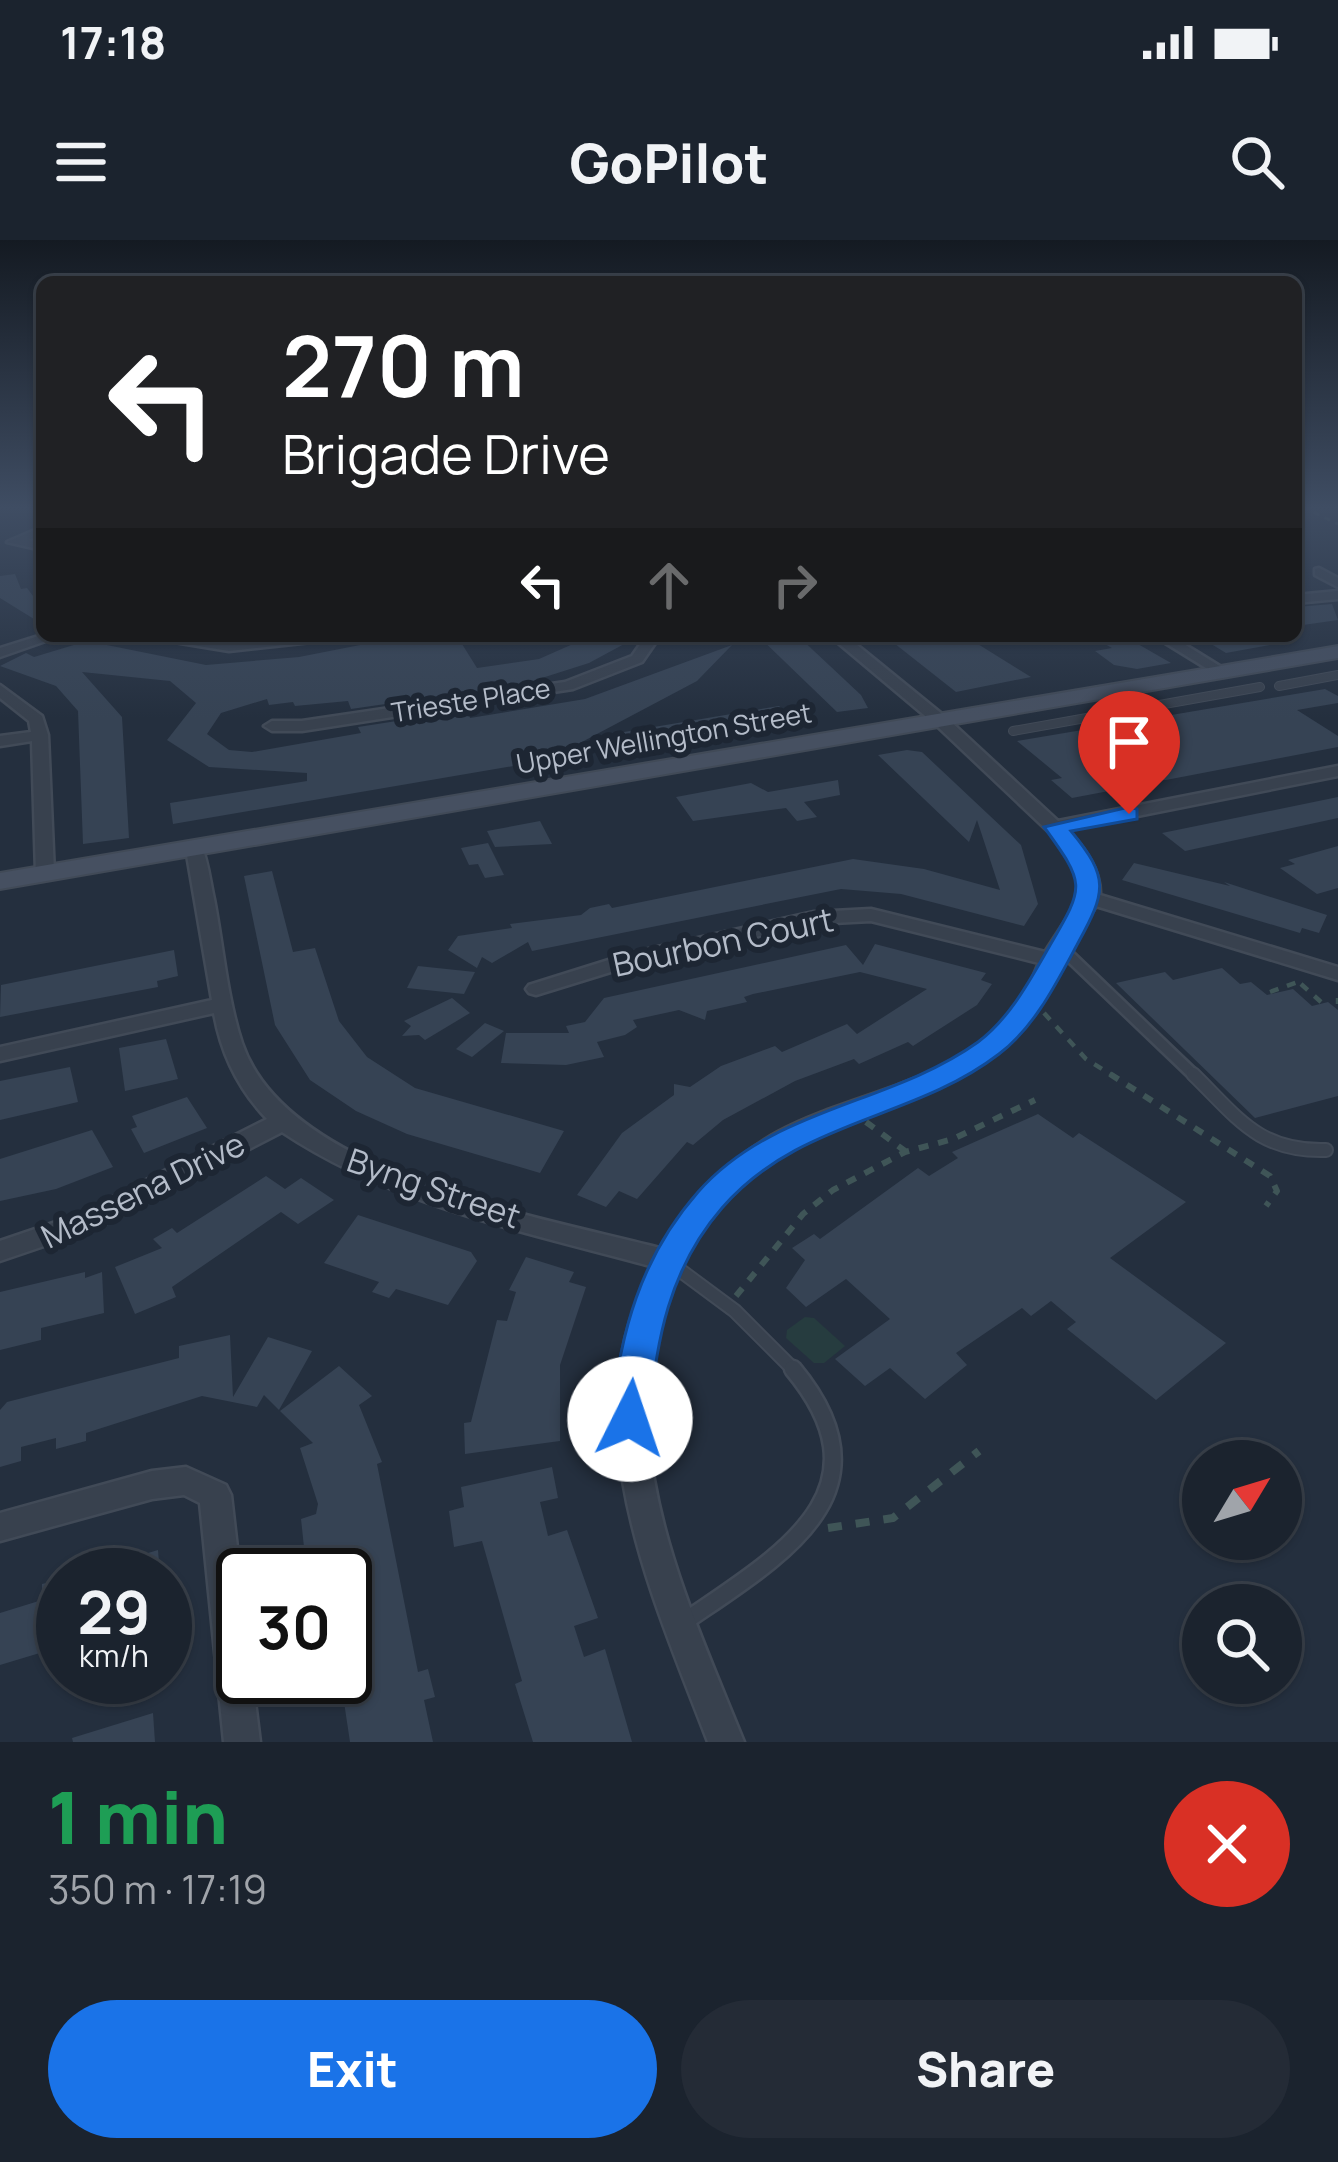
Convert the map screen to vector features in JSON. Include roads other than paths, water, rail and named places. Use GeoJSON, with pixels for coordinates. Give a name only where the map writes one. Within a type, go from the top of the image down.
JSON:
{"type":"FeatureCollection","features":[{"type":"Feature","properties":{"kind":"main road","name":"Upper Wellington Street"},"geometry":{"type":"LineString","coordinates":[[0,881],[1305,658],[1337,670]]}},
{"type":"Feature","properties":{"kind":"street"},"geometry":{"type":"LineString","coordinates":[[1302,598],[1338,595]]}},
{"type":"Feature","properties":{"kind":"street"},"geometry":{"type":"LineString","coordinates":[[0,653],[36,641]]}},
{"type":"Feature","properties":{"kind":"street"},"geometry":{"type":"LineString","coordinates":[[199,642],[229,647],[275,642]]}},
{"type":"Feature","properties":{"kind":"street","name":"Trieste Place"},"geometry":{"type":"LineString","coordinates":[[272,726],[302,726],[568,686],[637,658],[649,642]]}},
{"type":"Feature","properties":{"kind":"street"},"geometry":{"type":"LineString","coordinates":[[726,1742],[638,1496],[630,1448],[629,1389],[638,1341],[666,1261],[710,1200],[753,1160],[802,1129],[989,1048],[1029,1004],[1090,898],[1084,863],[1055,827],[942,722],[844,642]]}},
{"type":"Feature","properties":{"kind":"street"},"geometry":{"type":"LineString","coordinates":[[1171,642],[1224,673]]}},
{"type":"Feature","properties":{"kind":"street"},"geometry":{"type":"LineString","coordinates":[[0,690],[36,719],[40,735],[44,873]]}},
{"type":"Feature","properties":{"kind":"street"},"geometry":{"type":"LineString","coordinates":[[0,740],[40,735]]}},
{"type":"Feature","properties":{"kind":"street"},"geometry":{"type":"LineString","coordinates":[[1055,827],[1338,771]]}},
{"type":"Feature","properties":{"kind":"street","name":"Byng Street"},"geometry":{"type":"LineString","coordinates":[[195,849],[219,1005],[242,1069],[283,1121],[330,1152],[382,1176],[666,1261]]}},
{"type":"Feature","properties":{"kind":"street"},"geometry":{"type":"LineString","coordinates":[[1090,898],[1330,969]]}},
{"type":"Feature","properties":{"kind":"street","name":"Bourbon Court"},"geometry":{"type":"LineString","coordinates":[[536,989],[748,933],[814,919],[871,915],[1055,954]]}},
{"type":"Feature","properties":{"kind":"street"},"geometry":{"type":"LineString","coordinates":[[0,1054],[219,1005]]}},
{"type":"Feature","properties":{"kind":"street","name":"Massena Drive"},"geometry":{"type":"LineString","coordinates":[[0,1251],[142,1196],[283,1121]]}},
{"type":"Feature","properties":{"kind":"street"},"geometry":{"type":"LineString","coordinates":[[0,1527],[152,1485],[186,1480],[215,1495],[242,1742]]}},
{"type":"Feature","properties":{"kind":"lane"},"geometry":{"type":"LineString","coordinates":[[1279,686],[1337,670]]}},
{"type":"Feature","properties":{"kind":"lane"},"geometry":{"type":"LineString","coordinates":[[1013,731],[1255,687],[1224,673]]}},
{"type":"Feature","properties":{"kind":"lane"},"geometry":{"type":"LineString","coordinates":[[1088,698],[1108,714]]}},
{"type":"Feature","properties":{"kind":"lane"},"geometry":{"type":"LineString","coordinates":[[1055,954],[1258,1137],[1290,1151],[1326,1150]]}},
{"type":"Feature","properties":{"kind":"lane"},"geometry":{"type":"LineString","coordinates":[[666,1261],[727,1307],[801,1380],[827,1417],[832,1472],[813,1522],[790,1548],[682,1624]]}}]}
